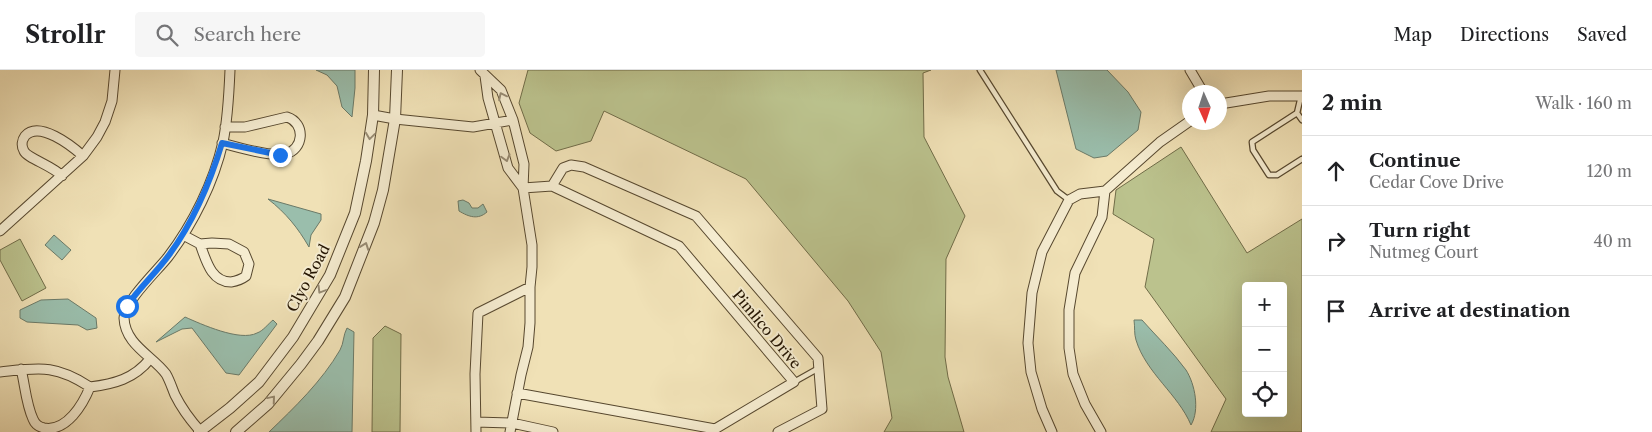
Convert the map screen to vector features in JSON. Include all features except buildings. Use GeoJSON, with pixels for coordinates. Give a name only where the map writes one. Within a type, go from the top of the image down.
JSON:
{"type":"FeatureCollection","features":[{"type":"Feature","properties":{"kind":"street"},"geometry":{"type":"LineString","coordinates":[[0,231],[83,156],[97,138],[112,101],[115,70]]}},
{"type":"Feature","properties":{"kind":"street"},"geometry":{"type":"LineString","coordinates":[[200,432],[182,408],[166,374],[132,338],[126,326],[124,313],[134,295],[168,256],[183,235],[202,200],[222,143],[230,70]]}},
{"type":"Feature","properties":{"kind":"street","name":"Clyo Road"},"geometry":{"type":"LineString","coordinates":[[200,432],[259,382],[293,337],[330,275],[355,213],[373,115],[374,70]]}},
{"type":"Feature","properties":{"kind":"street"},"geometry":{"type":"LineString","coordinates":[[236,432],[268,404],[301,364],[328,326],[345,297],[374,223],[383,190],[395,119],[397,70]]}},
{"type":"Feature","properties":{"kind":"street"},"geometry":{"type":"LineString","coordinates":[[1190,70],[1200,85]]}},
{"type":"Feature","properties":{"kind":"street"},"geometry":{"type":"LineString","coordinates":[[482,73],[501,90],[513,120],[524,164],[523,188],[532,245],[528,348],[511,428]]}},
{"type":"Feature","properties":{"kind":"street"},"geometry":{"type":"LineString","coordinates":[[482,73],[508,168],[523,188]]}},
{"type":"Feature","properties":{"kind":"street"},"geometry":{"type":"LineString","coordinates":[[1227,102],[1279,95],[1301,96]]}},
{"type":"Feature","properties":{"kind":"street"},"geometry":{"type":"LineString","coordinates":[[373,115],[473,127],[513,120]]}},
{"type":"Feature","properties":{"kind":"street"},"geometry":{"type":"LineString","coordinates":[[222,143],[280,155],[291,152],[296,148],[301,137],[297,122],[287,117],[258,125],[225,127]]}},
{"type":"Feature","properties":{"kind":"street"},"geometry":{"type":"LineString","coordinates":[[1052,432],[1030,372],[1028,343],[1032,293],[1042,252],[1069,200],[1080,194],[1105,191],[1160,142],[1182,127]]}},
{"type":"Feature","properties":{"kind":"street"},"geometry":{"type":"LineString","coordinates":[[62,176],[50,166],[27,155],[22,146],[26,135],[35,131],[45,132],[59,138],[83,156]]}},
{"type":"Feature","properties":{"kind":"street","name":"Pimlico Drive"},"geometry":{"type":"LineString","coordinates":[[552,186],[563,168],[571,165],[584,167],[696,216],[818,358],[822,408],[778,432]]}},
{"type":"Feature","properties":{"kind":"street","name":"Pimlico Drive"},"geometry":{"type":"LineString","coordinates":[[517,393],[715,431],[794,382],[679,246],[552,186],[523,188]]}},
{"type":"Feature","properties":{"kind":"street"},"geometry":{"type":"LineString","coordinates":[[1101,432],[1085,404],[1074,374],[1069,348],[1069,310],[1076,273],[1102,217],[1105,191]]}},
{"type":"Feature","properties":{"kind":"street"},"geometry":{"type":"LineString","coordinates":[[183,235],[200,244],[229,244],[244,252],[249,264],[246,276],[229,282],[222,281],[216,277],[207,263],[200,244]]}},
{"type":"Feature","properties":{"kind":"street"},"geometry":{"type":"LineString","coordinates":[[476,432],[475,374],[478,313],[530,287]]}},
{"type":"Feature","properties":{"kind":"street"},"geometry":{"type":"LineString","coordinates":[[3,372],[34,368],[52,369],[76,378],[90,387],[126,380],[139,371],[150,359]]}},
{"type":"Feature","properties":{"kind":"street"},"geometry":{"type":"LineString","coordinates":[[21,369],[32,418],[40,427],[47,429],[54,429],[66,423],[79,410],[90,387]]}},
{"type":"Feature","properties":{"kind":"street"},"geometry":{"type":"LineString","coordinates":[[476,422],[553,432]]}},
{"type":"Feature","properties":{"kind":"lane"},"geometry":{"type":"LineString","coordinates":[[980,70],[1057,191],[1069,200]]}},
{"type":"Feature","properties":{"kind":"lane"},"geometry":{"type":"LineString","coordinates":[[1301,96],[1297,113],[1252,142],[1253,150],[1269,175],[1277,175],[1302,159]]}},
{"type":"Feature","properties":{"kind":"lane"},"geometry":{"type":"LineString","coordinates":[[1297,113],[1302,120]]}},
{"type":"Feature","properties":{"kind":"lane"},"geometry":{"type":"LineString","coordinates":[[794,382],[819,368]]}},
{"type":"Feature","properties":{"kind":"green space"},"geometry":{"type":"Polygon","coordinates":[[[528,70],[931,70],[923,73],[924,137],[965,216],[946,259],[945,357],[948,377],[964,432],[884,432],[892,418],[881,352],[848,301],[746,179],[604,111],[591,141],[556,151],[530,133],[519,103],[528,70]]]}},
{"type":"Feature","properties":{"kind":"green space"},"geometry":{"type":"Polygon","coordinates":[[[1181,147],[1247,253],[1302,219],[1302,432],[1211,432],[1226,399],[1145,287],[1154,239],[1113,214],[1116,190],[1181,147]]]}},
{"type":"Feature","properties":{"kind":"green space"},"geometry":{"type":"Polygon","coordinates":[[[20,239],[46,288],[22,301],[0,260],[0,250],[20,239]]]}},
{"type":"Feature","properties":{"kind":"green space"},"geometry":{"type":"Polygon","coordinates":[[[385,326],[401,334],[400,432],[372,432],[373,338],[385,326]]]}},
{"type":"Feature","properties":{"kind":"shaded area"},"geometry":{"type":"Polygon","coordinates":[[[316,70],[355,70],[352,117],[342,107],[337,86],[327,75],[316,70]]]}},
{"type":"Feature","properties":{"kind":"shaded area"},"geometry":{"type":"Polygon","coordinates":[[[1056,70],[1107,70],[1128,92],[1141,112],[1138,130],[1107,156],[1094,158],[1076,149],[1056,70]]]}},
{"type":"Feature","properties":{"kind":"shaded area"},"geometry":{"type":"Polygon","coordinates":[[[268,199],[321,214],[321,220],[311,235],[309,247],[291,221],[268,199]]]}},
{"type":"Feature","properties":{"kind":"shaded area"},"geometry":{"type":"Polygon","coordinates":[[[463,200],[469,203],[472,208],[478,208],[483,204],[487,212],[477,217],[459,211],[458,201],[463,200]]]}},
{"type":"Feature","properties":{"kind":"shaded area"},"geometry":{"type":"Polygon","coordinates":[[[54,235],[71,250],[62,260],[45,245],[54,235]]]}},
{"type":"Feature","properties":{"kind":"shaded area"},"geometry":{"type":"Polygon","coordinates":[[[68,299],[96,318],[97,328],[87,330],[78,325],[27,322],[20,318],[20,310],[41,300],[68,299]]]}},
{"type":"Feature","properties":{"kind":"shaded area"},"geometry":{"type":"Polygon","coordinates":[[[185,317],[221,331],[241,335],[259,332],[273,320],[277,324],[239,375],[226,373],[192,328],[182,329],[156,342],[185,317]]]}},
{"type":"Feature","properties":{"kind":"shaded area"},"geometry":{"type":"Polygon","coordinates":[[[1134,320],[1142,320],[1186,370],[1192,382],[1196,405],[1191,425],[1178,403],[1154,373],[1141,352],[1135,338],[1134,320]]]}},
{"type":"Feature","properties":{"kind":"shaded area"},"geometry":{"type":"Polygon","coordinates":[[[347,328],[354,332],[352,432],[269,432],[325,372],[340,350],[347,328]]]}},
{"type":"Feature","properties":{"kind":"route"},"geometry":{"type":"LineString","coordinates":[[127,306],[183,235],[202,200],[222,143],[280,155]]}}]}
